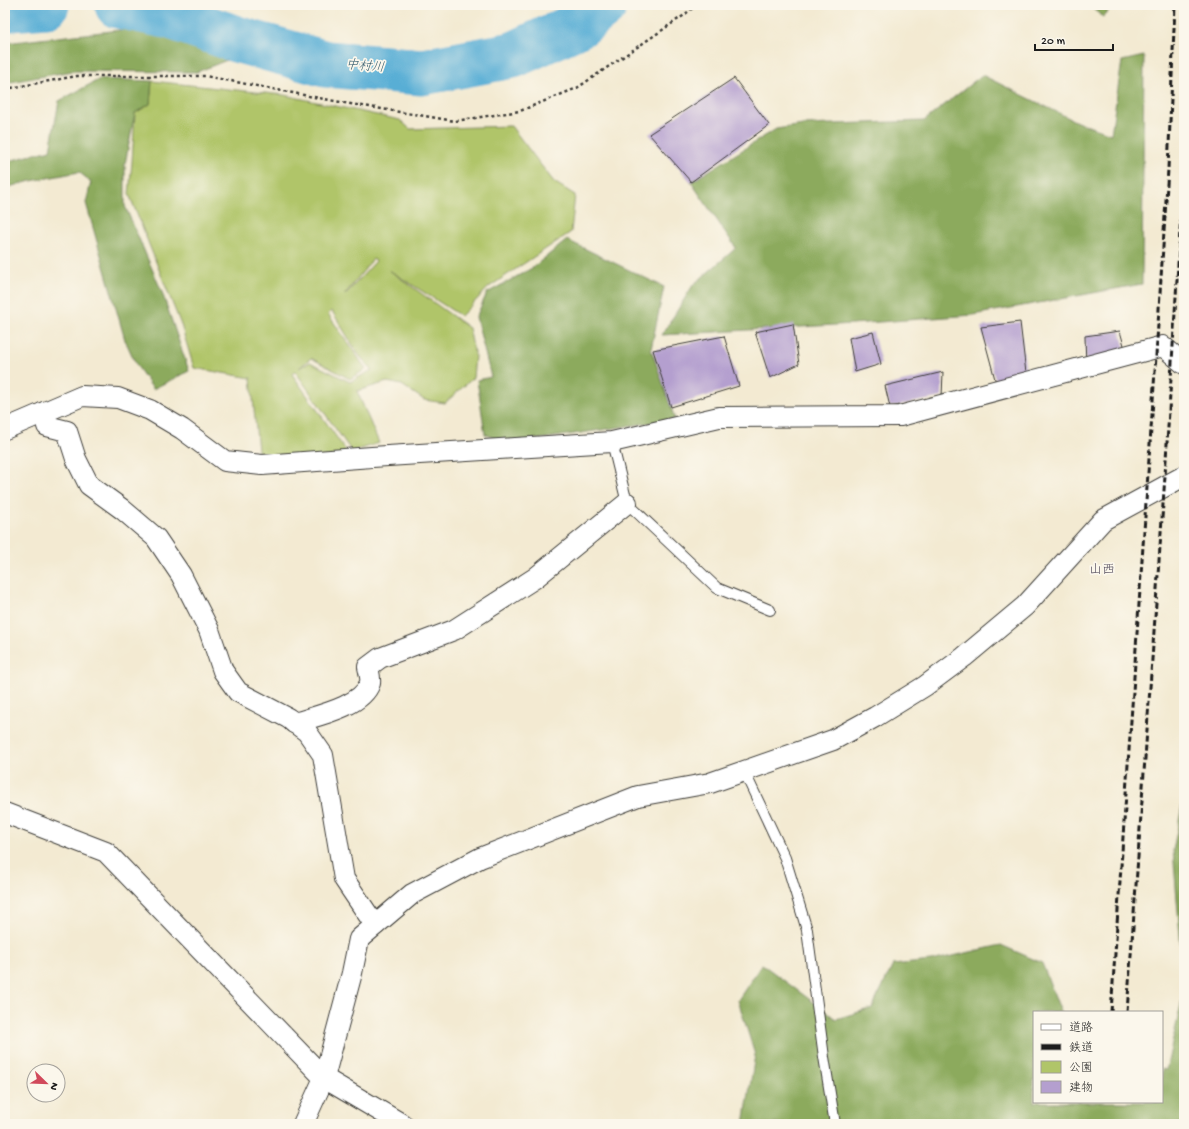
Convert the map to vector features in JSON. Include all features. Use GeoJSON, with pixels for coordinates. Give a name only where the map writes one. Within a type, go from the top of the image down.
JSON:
{"type":"FeatureCollection","features":[{"type":"Feature","properties":{"kind":"street"},"geometry":{"type":"LineString","coordinates":[[5,429],[82,396],[118,398],[150,410],[182,430],[224,461],[262,465],[612,442],[719,417],[900,416],[1163,346],[1184,364]]}},
{"type":"Feature","properties":{"kind":"street"},"geometry":{"type":"LineString","coordinates":[[44,412],[47,426],[67,431],[76,459],[89,485],[122,509],[156,538],[181,575],[208,630],[223,671],[238,692],[288,718],[308,732],[323,755],[344,879],[375,925]]}},
{"type":"Feature","properties":{"kind":"street"},"geometry":{"type":"LineString","coordinates":[[303,1124],[324,1078],[352,973],[359,939],[412,894],[480,858],[638,796],[710,783],[833,740],[875,717],[925,686],[964,657],[1025,606],[1103,520],[1184,476]]}},
{"type":"Feature","properties":{"kind":"street"},"geometry":{"type":"LineString","coordinates":[[294,722],[342,708],[362,694],[370,682],[368,667],[380,658],[454,630],[534,578],[627,503]]}},
{"type":"Feature","properties":{"kind":"street"},"geometry":{"type":"LineString","coordinates":[[5,813],[106,852],[324,1078],[402,1124]]}},
{"type":"Feature","properties":{"kind":"lane"},"geometry":{"type":"LineString","coordinates":[[612,442],[627,503],[718,588],[770,610]]}},
{"type":"Feature","properties":{"kind":"lane"},"geometry":{"type":"LineString","coordinates":[[744,771],[785,858],[807,930],[824,1057],[835,1124]]}},
{"type":"Feature","properties":{"kind":"path"},"geometry":{"type":"LineString","coordinates":[[5,88],[77,76],[205,76],[345,103],[455,122],[520,110],[577,88],[683,16],[696,5]]}},
{"type":"Feature","properties":{"kind":"green space"},"geometry":{"type":"Polygon","coordinates":[[[1088,5],[1114,5],[1103,17],[1088,5]]]}},
{"type":"Feature","properties":{"kind":"green space"},"geometry":{"type":"Polygon","coordinates":[[[146,27],[196,35],[242,54],[197,72],[73,71],[5,83],[5,43],[146,27]]]}},
{"type":"Feature","properties":{"kind":"green space"},"geometry":{"type":"Polygon","coordinates":[[[1144,56],[1142,284],[973,315],[853,324],[662,335],[693,285],[736,248],[691,182],[776,129],[803,125],[924,121],[982,75],[1077,122],[1111,134],[1122,61],[1144,56]]]}},
{"type":"Feature","properties":{"kind":"green space"},"geometry":{"type":"Polygon","coordinates":[[[100,79],[152,81],[150,104],[135,113],[125,164],[125,206],[162,292],[189,371],[153,389],[137,366],[125,340],[86,203],[91,182],[79,172],[31,181],[5,188],[5,162],[50,150],[59,101],[100,79]]]}},
{"type":"Feature","properties":{"kind":"green space"},"geometry":{"type":"Polygon","coordinates":[[[152,81],[284,95],[400,120],[410,129],[511,126],[554,182],[575,195],[571,232],[489,287],[461,316],[389,270],[469,328],[475,356],[473,378],[445,403],[424,400],[402,385],[387,382],[357,391],[379,443],[352,452],[295,371],[292,374],[349,455],[259,461],[251,378],[194,368],[181,325],[129,194],[135,113],[150,104],[152,81]],[[373,259],[345,294],[345,295],[376,261],[373,259]],[[332,311],[328,314],[366,369],[350,379],[311,358],[299,368],[310,362],[350,382],[372,370],[358,354],[332,311]]]}},
{"type":"Feature","properties":{"kind":"green space"},"geometry":{"type":"Polygon","coordinates":[[[567,240],[664,287],[651,349],[675,419],[507,444],[485,434],[477,380],[491,377],[476,317],[487,293],[532,268],[567,240]]]}},
{"type":"Feature","properties":{"kind":"green space"},"geometry":{"type":"Polygon","coordinates":[[[1184,796],[1184,986],[1173,850],[1184,796]]]}},
{"type":"Feature","properties":{"kind":"green space"},"geometry":{"type":"Polygon","coordinates":[[[1001,945],[1042,963],[1061,1011],[1033,1011],[1033,1103],[1163,1103],[1163,1069],[1166,1070],[1184,991],[1184,1124],[744,1124],[755,1055],[738,1000],[762,964],[836,1019],[872,1008],[893,965],[931,961],[1001,945]]]}},
{"type":"Feature","properties":{"kind":"building"},"geometry":{"type":"Polygon","coordinates":[[[734,78],[769,125],[691,182],[649,134],[734,78]]]}},
{"type":"Feature","properties":{"kind":"building"},"geometry":{"type":"Polygon","coordinates":[[[1020,322],[1026,373],[996,383],[981,327],[1020,322]]]}},
{"type":"Feature","properties":{"kind":"building"},"geometry":{"type":"Polygon","coordinates":[[[793,324],[799,364],[770,378],[755,332],[793,324]]]}},
{"type":"Feature","properties":{"kind":"building"},"geometry":{"type":"Polygon","coordinates":[[[1120,331],[1125,349],[1086,366],[1085,336],[1120,331]]]}},
{"type":"Feature","properties":{"kind":"building"},"geometry":{"type":"Polygon","coordinates":[[[873,332],[881,364],[855,372],[849,338],[873,332]]]}},
{"type":"Feature","properties":{"kind":"building"},"geometry":{"type":"Polygon","coordinates":[[[724,336],[739,386],[671,407],[653,350],[724,336]]]}},
{"type":"Feature","properties":{"kind":"building"},"geometry":{"type":"Polygon","coordinates":[[[943,372],[942,397],[890,407],[885,386],[943,372]]]}},
{"type":"Feature","properties":{"kind":"waterway","name":"中村川"},"geometry":{"type":"LineString","coordinates":[[5,9],[46,5]]}},
{"type":"Feature","properties":{"kind":"waterway","name":"中村川"},"geometry":{"type":"LineString","coordinates":[[118,5],[171,16],[236,39],[326,64],[422,72],[513,55],[580,24],[604,5]]}},
{"type":"Feature","properties":{"kind":"railway"},"geometry":{"type":"LineString","coordinates":[[1111,1011],[1168,169],[1175,5]]}},
{"type":"Feature","properties":{"kind":"railway"},"geometry":{"type":"LineString","coordinates":[[1127,1011],[1165,476],[1184,166]]}},
{"type":"Feature","properties":{"kind":"district","name":"山西"},"geometry":{"type":"Point","coordinates":[1102,570]}}]}
